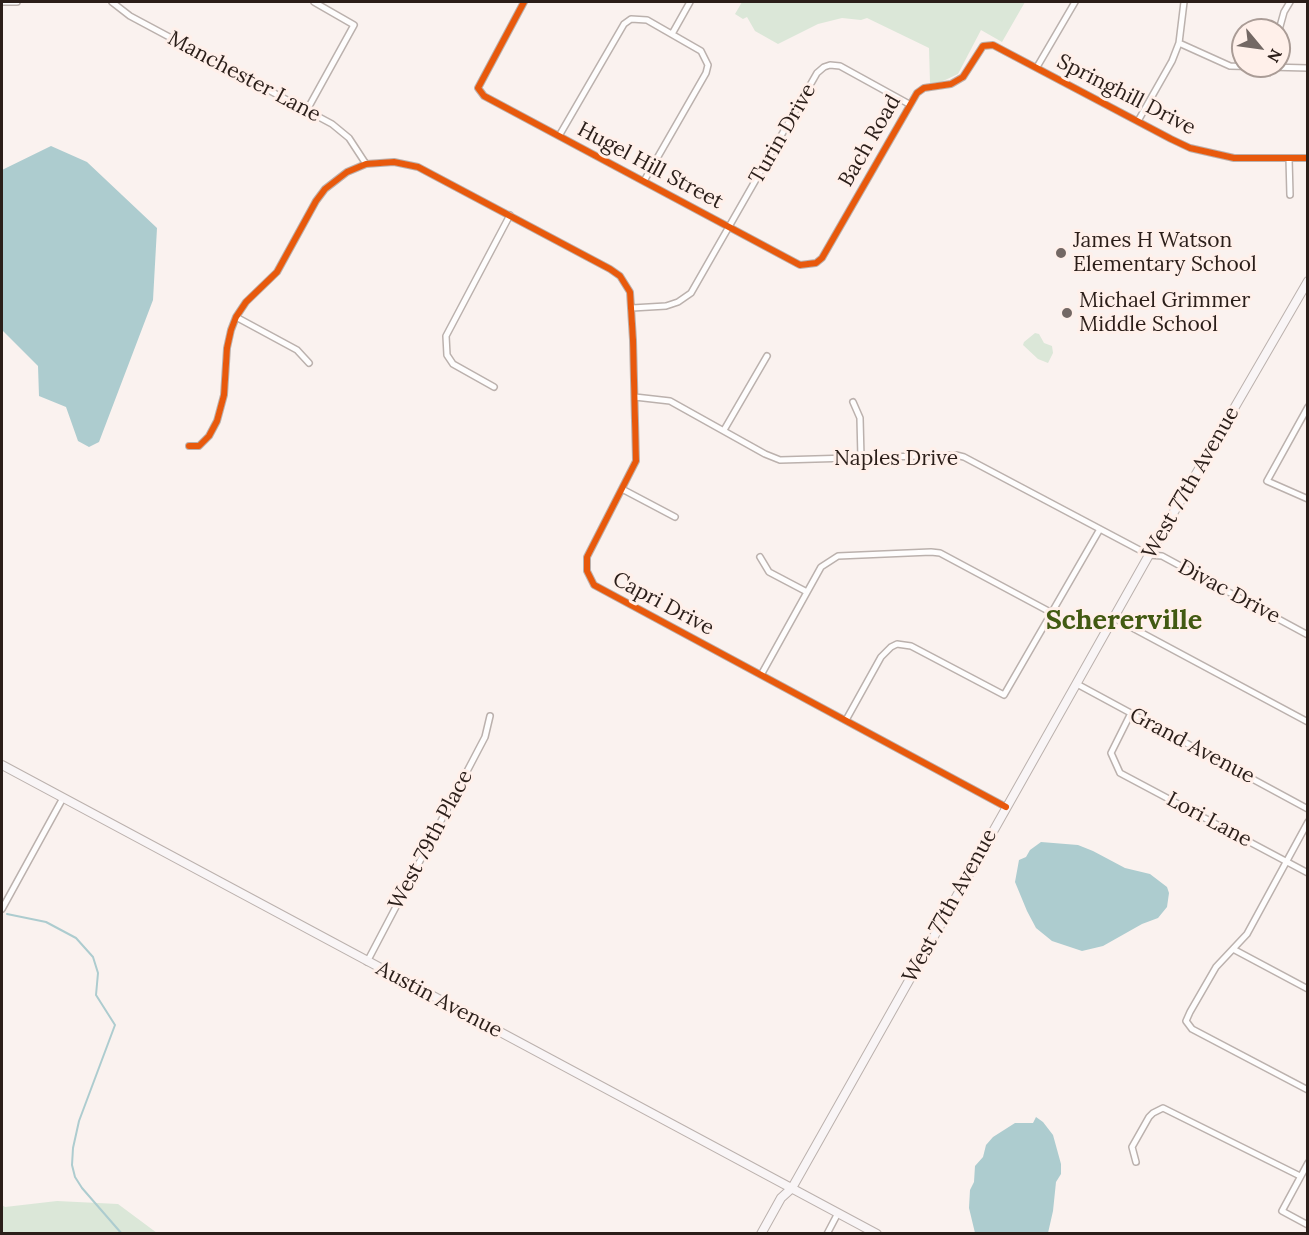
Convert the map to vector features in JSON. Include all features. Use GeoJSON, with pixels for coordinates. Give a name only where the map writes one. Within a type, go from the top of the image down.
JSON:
{"type":"FeatureCollection","features":[{"type":"Feature","properties":{"kind":"street"},"geometry":{"type":"LineString","coordinates":[[2,2],[17,2]]}},
{"type":"Feature","properties":{"kind":"street","name":"Manchester Lane"},"geometry":{"type":"LineString","coordinates":[[112,2],[130,16],[332,124],[349,138],[366,164]]}},
{"type":"Feature","properties":{"kind":"street"},"geometry":{"type":"LineString","coordinates":[[307,110],[354,25],[314,2]]}},
{"type":"Feature","properties":{"kind":"street","name":"Hugel Hill Street"},"geometry":{"type":"LineString","coordinates":[[524,2],[478,88],[484,96],[800,265],[809,265]]}},
{"type":"Feature","properties":{"kind":"street"},"geometry":{"type":"LineString","coordinates":[[672,34],[690,2]]}},
{"type":"Feature","properties":{"kind":"street"},"geometry":{"type":"LineString","coordinates":[[1037,67],[1075,2]]}},
{"type":"Feature","properties":{"kind":"street"},"geometry":{"type":"LineString","coordinates":[[1138,121],[1172,61],[1179,43],[1184,2]]}},
{"type":"Feature","properties":{"kind":"street"},"geometry":{"type":"LineString","coordinates":[[1282,18],[1290,2]]}},
{"type":"Feature","properties":{"kind":"street"},"geometry":{"type":"LineString","coordinates":[[559,136],[624,24],[631,20],[647,20],[701,51],[708,65],[706,73],[644,181]]}},
{"type":"Feature","properties":{"kind":"street"},"geometry":{"type":"LineString","coordinates":[[1179,43],[1231,66]]}},
{"type":"Feature","properties":{"kind":"street","name":"Bach Road"},"geometry":{"type":"LineString","coordinates":[[809,265],[822,258],[917,93],[924,88],[951,84],[963,77],[983,46],[993,45],[1037,67]]}},
{"type":"Feature","properties":{"kind":"street","name":"Turin Drive"},"geometry":{"type":"LineString","coordinates":[[632,308],[666,306],[678,302],[691,293],[817,73],[830,65],[840,66],[909,104]]}},
{"type":"Feature","properties":{"kind":"street","name":"Springhill Drive"},"geometry":{"type":"LineString","coordinates":[[1037,67],[1171,140],[1203,152],[1234,158],[1308,158]]}},
{"type":"Feature","properties":{"kind":"street"},"geometry":{"type":"LineString","coordinates":[[1291,67],[1308,68]]}},
{"type":"Feature","properties":{"kind":"street"},"geometry":{"type":"LineString","coordinates":[[1289,158],[1290,195]]}},
{"type":"Feature","properties":{"kind":"street","name":"Capri Drive"},"geometry":{"type":"LineString","coordinates":[[366,164],[378,161],[418,167],[610,268],[626,284],[630,292],[632,308],[636,461],[587,557],[587,571],[594,585],[1006,807]]}},
{"type":"Feature","properties":{"kind":"street"},"geometry":{"type":"LineString","coordinates":[[189,446],[199,446],[209,436],[217,421],[224,395],[227,348],[236,316],[246,302],[277,272],[325,189],[347,172],[366,164]]}},
{"type":"Feature","properties":{"kind":"street"},"geometry":{"type":"LineString","coordinates":[[494,387],[453,364],[447,355],[446,336],[510,215]]}},
{"type":"Feature","properties":{"kind":"street","name":"West 77th Avenue"},"geometry":{"type":"LineString","coordinates":[[761,1233],[781,1197],[792,1188],[1149,555],[1308,281]]}},
{"type":"Feature","properties":{"kind":"street"},"geometry":{"type":"LineString","coordinates":[[236,316],[297,350],[309,363]]}},
{"type":"Feature","properties":{"kind":"street"},"geometry":{"type":"LineString","coordinates":[[724,430],[767,356]]}},
{"type":"Feature","properties":{"kind":"street","name":"Naples Drive"},"geometry":{"type":"LineString","coordinates":[[635,398],[658,398],[670,401],[765,454],[780,460],[956,455],[964,457],[1149,555]]}},
{"type":"Feature","properties":{"kind":"street"},"geometry":{"type":"LineString","coordinates":[[853,402],[860,418],[861,458]]}},
{"type":"Feature","properties":{"kind":"street"},"geometry":{"type":"LineString","coordinates":[[1308,407],[1267,481],[1308,499]]}},
{"type":"Feature","properties":{"kind":"street"},"geometry":{"type":"LineString","coordinates":[[622,489],[675,517]]}},
{"type":"Feature","properties":{"kind":"street"},"geometry":{"type":"LineString","coordinates":[[846,720],[881,657],[891,646],[897,645],[911,646],[1004,695],[1100,529]]}},
{"type":"Feature","properties":{"kind":"street"},"geometry":{"type":"LineString","coordinates":[[761,675],[821,567],[838,556],[930,552],[950,558],[1052,613]]}},
{"type":"Feature","properties":{"kind":"street","name":"Divac Drive"},"geometry":{"type":"LineString","coordinates":[[1149,555],[1162,556],[1308,635]]}},
{"type":"Feature","properties":{"kind":"street"},"geometry":{"type":"LineString","coordinates":[[759,557],[769,572],[807,592]]}},
{"type":"Feature","properties":{"kind":"street"},"geometry":{"type":"LineString","coordinates":[[1114,618],[1308,722]]}},
{"type":"Feature","properties":{"kind":"street","name":"Grand Avenue"},"geometry":{"type":"LineString","coordinates":[[1077,684],[1308,808]]}},
{"type":"Feature","properties":{"kind":"street","name":"Lori Lane"},"geometry":{"type":"LineString","coordinates":[[1131,713],[1111,753],[1119,773],[1308,873]]}},
{"type":"Feature","properties":{"kind":"street","name":"West 79th Place"},"geometry":{"type":"LineString","coordinates":[[368,962],[485,736],[489,716]]}},
{"type":"Feature","properties":{"kind":"street","name":"Austin Avenue"},"geometry":{"type":"LineString","coordinates":[[2,765],[877,1233]]}},
{"type":"Feature","properties":{"kind":"street"},"geometry":{"type":"LineString","coordinates":[[2,909],[63,798]]}},
{"type":"Feature","properties":{"kind":"street"},"geometry":{"type":"LineString","coordinates":[[1308,822],[1247,934],[1216,967],[1186,1021],[1192,1029],[1308,1090]]}},
{"type":"Feature","properties":{"kind":"street"},"geometry":{"type":"LineString","coordinates":[[1233,949],[1308,989]]}},
{"type":"Feature","properties":{"kind":"street"},"geometry":{"type":"LineString","coordinates":[[1136,1162],[1132,1147],[1149,1117],[1163,1108],[1300,1176]]}},
{"type":"Feature","properties":{"kind":"street"},"geometry":{"type":"LineString","coordinates":[[1308,1163],[1282,1211],[1308,1225]]}},
{"type":"Feature","properties":{"kind":"street"},"geometry":{"type":"LineString","coordinates":[[827,1233],[838,1213]]}},
{"type":"Feature","properties":{"kind":"green space"},"geometry":{"type":"Polygon","coordinates":[[[742,2],[1025,2],[1002,42],[981,30],[958,74],[943,81],[930,83],[929,48],[867,18],[861,20],[842,18],[818,24],[778,44],[755,31],[747,17],[743,19],[735,14],[742,2]]]}},
{"type":"Feature","properties":{"kind":"green space"},"geometry":{"type":"Polygon","coordinates":[[[1035,333],[1039,334],[1044,343],[1052,346],[1053,353],[1048,363],[1038,359],[1023,345],[1035,333]]]}},
{"type":"Feature","properties":{"kind":"green space"},"geometry":{"type":"Polygon","coordinates":[[[57,1201],[118,1204],[157,1233],[2,1233],[2,1205],[5,1207],[57,1201]]]}},
{"type":"Feature","properties":{"kind":"water"},"geometry":{"type":"Polygon","coordinates":[[[51,146],[87,162],[157,228],[153,300],[99,442],[89,447],[78,441],[66,407],[39,396],[38,366],[2,330],[2,170],[51,146]]]}},
{"type":"Feature","properties":{"kind":"water"},"geometry":{"type":"Polygon","coordinates":[[[1041,842],[1078,845],[1125,868],[1150,874],[1167,887],[1169,893],[1167,907],[1158,918],[1142,924],[1103,946],[1082,951],[1052,941],[1036,928],[1015,882],[1019,860],[1026,857],[1030,850],[1041,842]]]}},
{"type":"Feature","properties":{"kind":"water"},"geometry":{"type":"Polygon","coordinates":[[[1036,1117],[1053,1135],[1061,1164],[1061,1174],[1056,1182],[1048,1233],[975,1233],[969,1208],[970,1190],[974,1182],[975,1166],[983,1157],[986,1145],[993,1137],[1015,1123],[1033,1123],[1036,1117]]]}},
{"type":"Feature","properties":{"kind":"waterway"},"geometry":{"type":"LineString","coordinates":[[7,914],[46,922],[76,938],[93,957],[98,973],[96,995],[115,1025],[79,1121],[72,1165],[75,1177],[82,1188],[122,1234]]}},
{"type":"Feature","properties":{"kind":"cycle path"},"geometry":{"type":"LineString","coordinates":[[524,2],[478,88],[484,96],[800,265],[816,263],[822,258],[917,93],[924,88],[951,84],[963,77],[983,46],[993,45],[1190,148],[1234,158],[1308,158]]}},
{"type":"Feature","properties":{"kind":"cycle path"},"geometry":{"type":"LineString","coordinates":[[189,446],[199,446],[209,436],[217,421],[224,395],[227,348],[236,317],[246,302],[277,272],[325,189],[347,172],[366,164],[394,162],[418,167],[610,269],[620,276],[630,292],[636,461],[587,557],[587,571],[594,585],[1006,807]]}},
{"type":"Feature","properties":{"kind":"place","name":"James H Watson Elementary School"},"geometry":{"type":"Point","coordinates":[1061,253]}},
{"type":"Feature","properties":{"kind":"place","name":"Michael Grimmer Middle School"},"geometry":{"type":"Point","coordinates":[1067,313]}},
{"type":"Feature","properties":{"kind":"district","name":"Schererville"},"geometry":{"type":"Point","coordinates":[1124,621]}}]}
